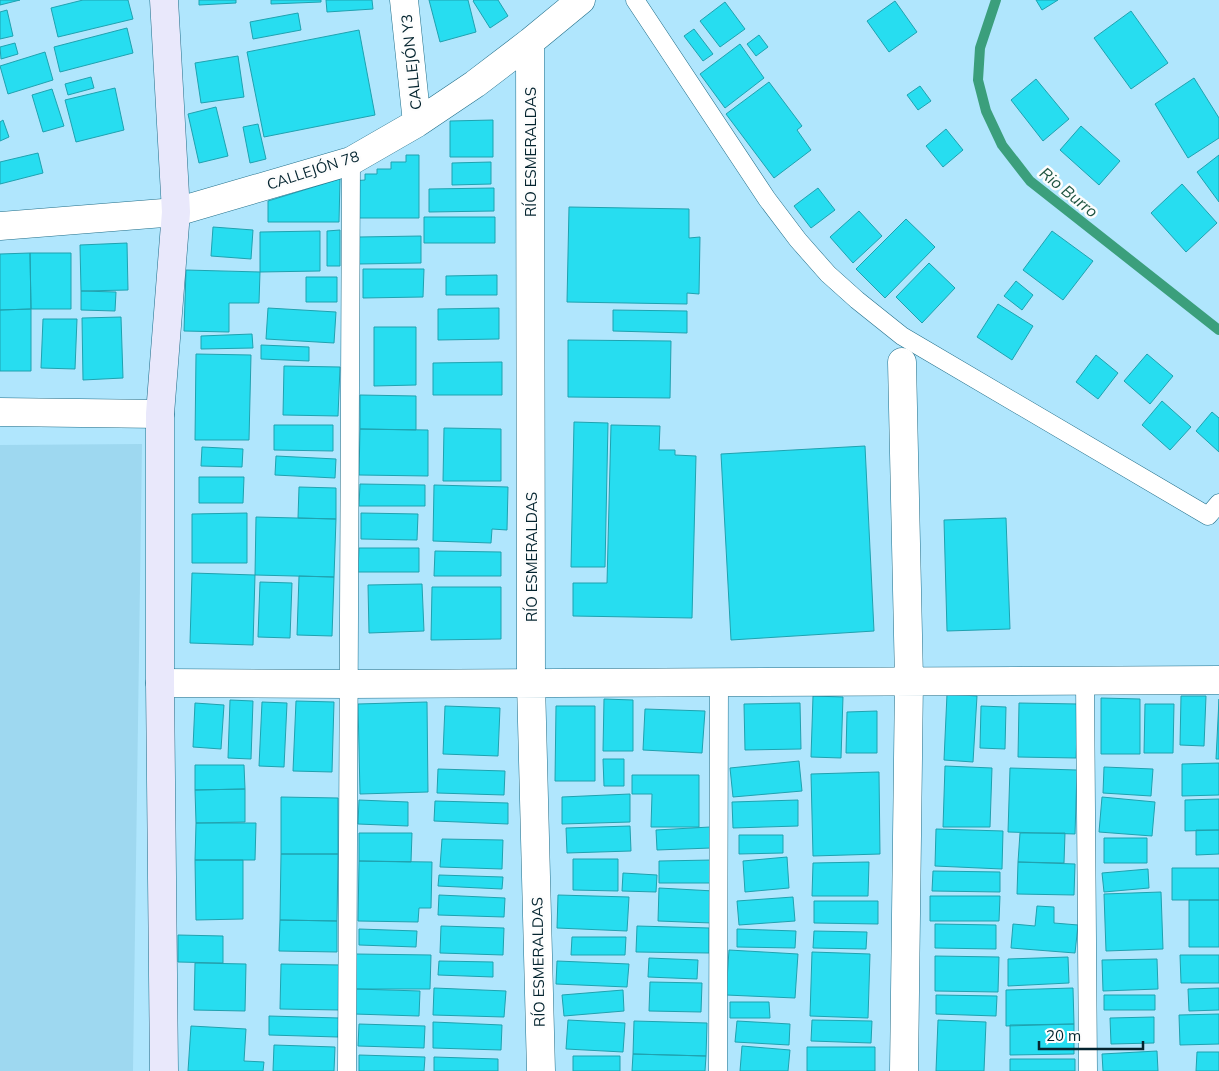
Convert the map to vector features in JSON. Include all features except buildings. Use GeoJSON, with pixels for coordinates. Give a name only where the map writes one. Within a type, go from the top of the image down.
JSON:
{"type":"FeatureCollection","features":[{"type":"Feature","properties":{"kind":"street"},"geometry":{"type":"LineString","coordinates":[[164,0],[176,212],[160,414],[160,683],[164,1071]]}},
{"type":"Feature","properties":{"kind":"street","name":"CALLEJÓN Y3"},"geometry":{"type":"LineString","coordinates":[[404,0],[417,123]]}},
{"type":"Feature","properties":{"kind":"street","name":"CALLEJÓN 78"},"geometry":{"type":"LineString","coordinates":[[0,226],[176,212],[351,161],[417,123],[475,84],[581,0]]}},
{"type":"Feature","properties":{"kind":"street","name":"RÍO ESMERALDAS"},"geometry":{"type":"LineString","coordinates":[[530,42],[531,684],[541,1071]]}},
{"type":"Feature","properties":{"kind":"street"},"geometry":{"type":"LineString","coordinates":[[902,362],[909,680],[904,1071]]}},
{"type":"Feature","properties":{"kind":"street"},"geometry":{"type":"LineString","coordinates":[[0,412],[160,414]]}},
{"type":"Feature","properties":{"kind":"street"},"geometry":{"type":"LineString","coordinates":[[160,683],[531,684],[719,681],[1219,680]]}},
{"type":"Feature","properties":{"kind":"lane"},"geometry":{"type":"LineString","coordinates":[[635,0],[767,199],[798,240],[828,274],[857,300],[902,336],[1208,516],[1219,503]]}},
{"type":"Feature","properties":{"kind":"lane"},"geometry":{"type":"LineString","coordinates":[[347,1071],[347,684],[351,161]]}},
{"type":"Feature","properties":{"kind":"lane"},"geometry":{"type":"LineString","coordinates":[[718,1071],[719,681]]}},
{"type":"Feature","properties":{"kind":"lane"},"geometry":{"type":"LineString","coordinates":[[1085,681],[1088,1071]]}},
{"type":"Feature","properties":{"kind":"shaded area"},"geometry":{"type":"Polygon","coordinates":[[[142,444],[133,1071],[0,1071],[0,445],[142,444]]]}},
{"type":"Feature","properties":{"kind":"waterway","name":"Rio Burro"},"geometry":{"type":"LineString","coordinates":[[996,0],[980,48],[978,80],[986,111],[1002,145],[1030,181],[1219,330]]}}]}
